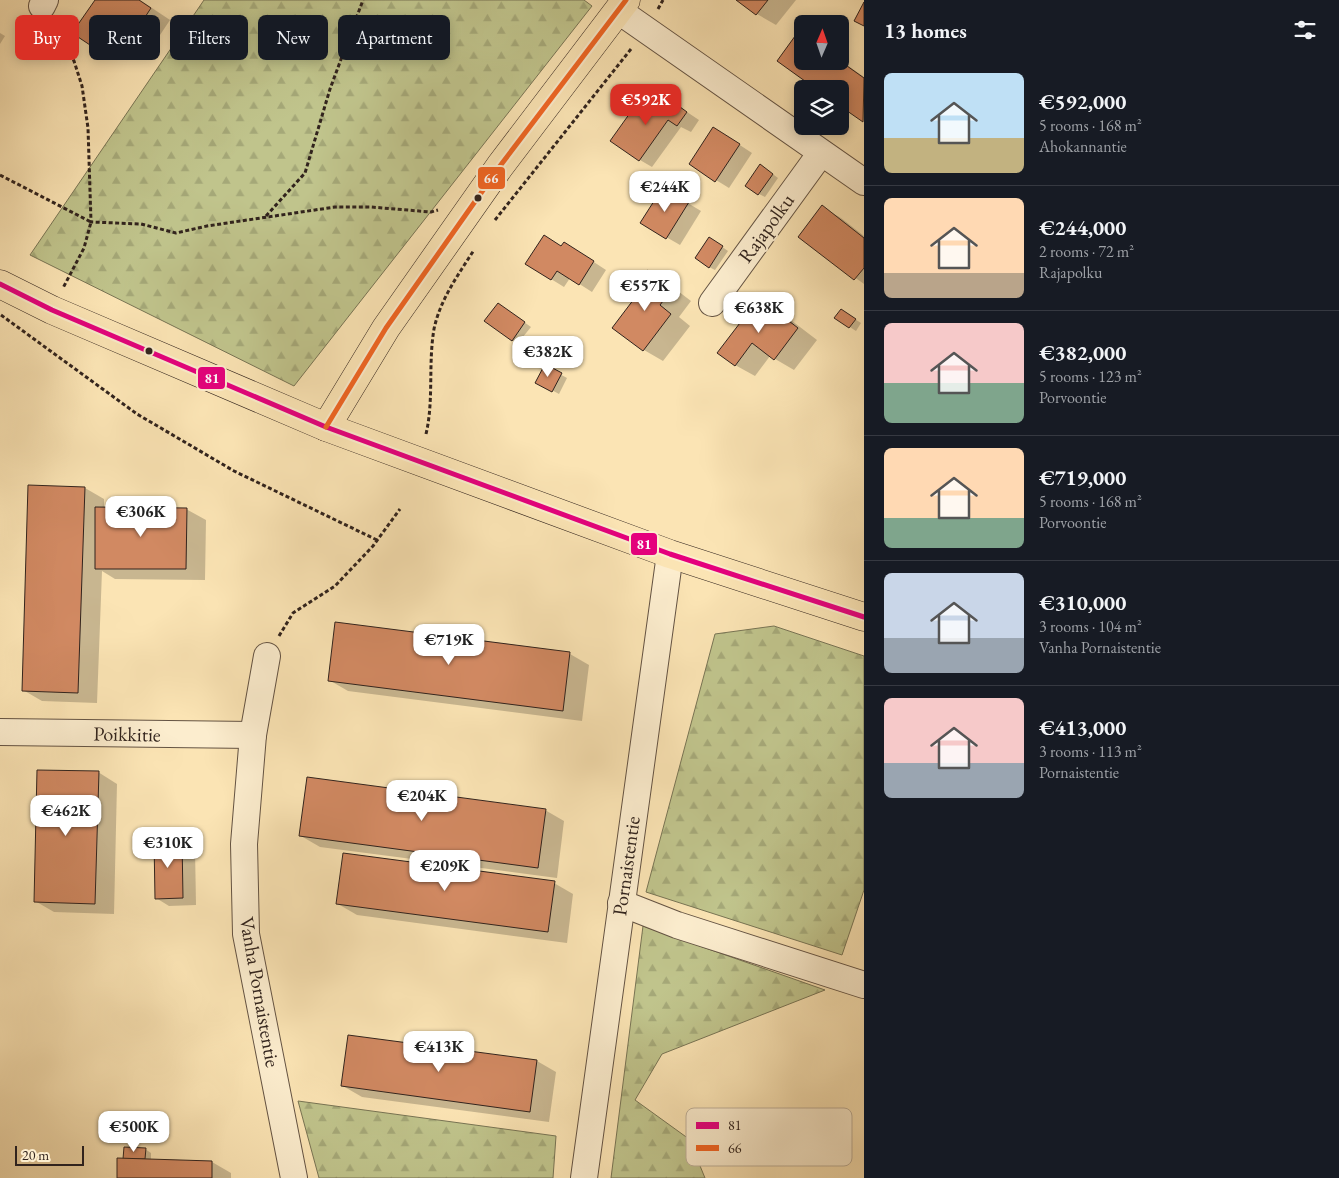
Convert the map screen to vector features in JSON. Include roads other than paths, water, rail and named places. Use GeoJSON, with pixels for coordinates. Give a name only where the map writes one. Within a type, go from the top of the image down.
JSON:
{"type":"FeatureCollection","features":[{"type":"Feature","properties":{"kind":"main road"},"geometry":{"type":"LineString","coordinates":[[326,427],[386,328],[500,166],[622,5]]}},
{"type":"Feature","properties":{"kind":"main road"},"geometry":{"type":"LineString","coordinates":[[0,284],[52,310],[326,427],[670,554],[864,617]]}},
{"type":"Feature","properties":{"kind":"street"},"geometry":{"type":"LineString","coordinates":[[622,5],[646,30],[864,182]]}},
{"type":"Feature","properties":{"kind":"street","name":"Rajapolku"},"geometry":{"type":"LineString","coordinates":[[712,303],[821,153]]}},
{"type":"Feature","properties":{"kind":"street","name":"Pornaistentie"},"geometry":{"type":"LineString","coordinates":[[584,1178],[670,554]]}},
{"type":"Feature","properties":{"kind":"street","name":"Vanha Pornaistentie"},"geometry":{"type":"LineString","coordinates":[[267,656],[254,735],[244,844],[246,934],[294,1178]]}},
{"type":"Feature","properties":{"kind":"street","name":"Poikkitie"},"geometry":{"type":"LineString","coordinates":[[0,732],[254,735]]}},
{"type":"Feature","properties":{"kind":"street"},"geometry":{"type":"LineString","coordinates":[[621,903],[677,925],[864,985]]}}]}
